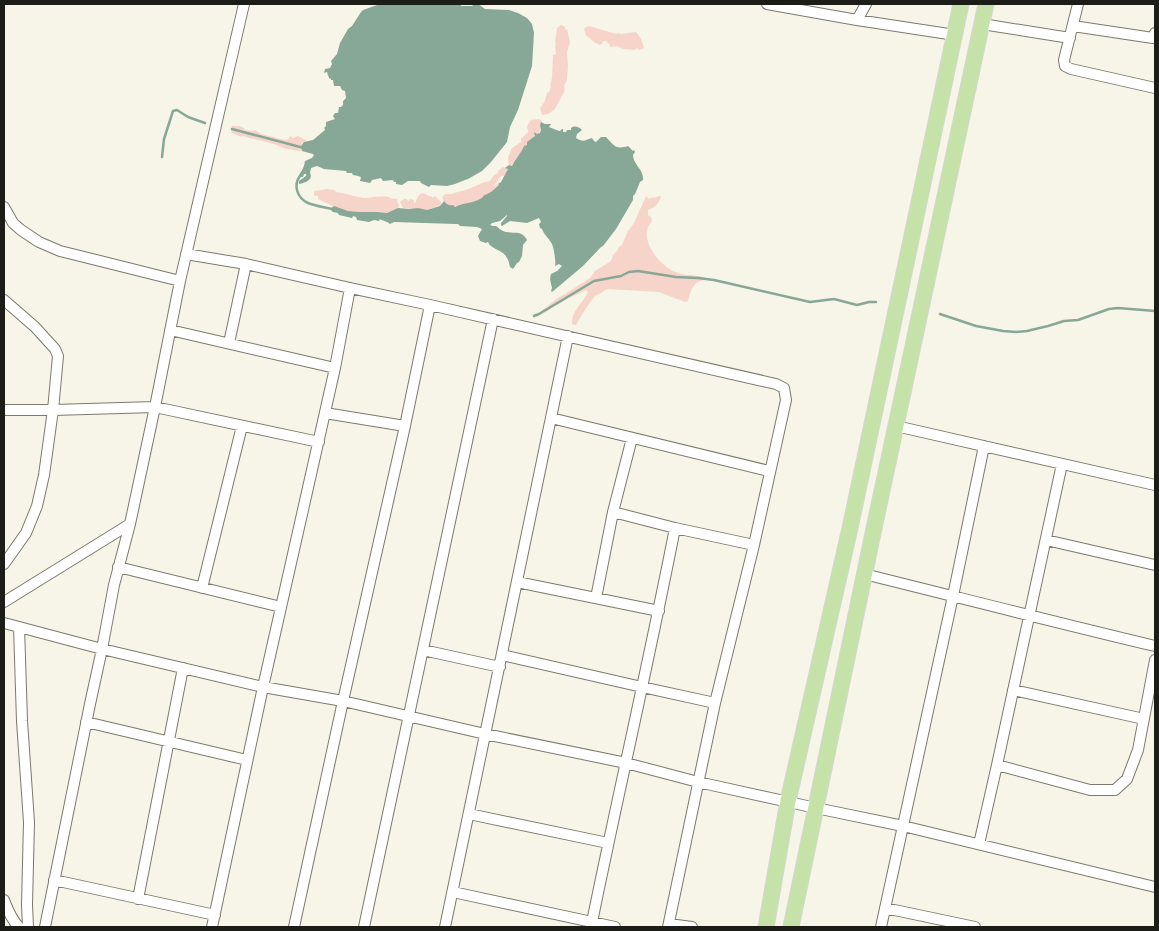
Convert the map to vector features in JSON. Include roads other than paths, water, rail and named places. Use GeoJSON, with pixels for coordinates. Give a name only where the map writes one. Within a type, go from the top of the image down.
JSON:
{"type":"FeatureCollection","features":[{"type":"Feature","properties":{"kind":"main road"},"geometry":{"type":"LineString","coordinates":[[766,927],[788,801],[850,528],[961,4]]}},
{"type":"Feature","properties":{"kind":"main road"},"geometry":{"type":"LineString","coordinates":[[791,927],[864,574],[986,4]]}},
{"type":"Feature","properties":{"kind":"main road"},"geometry":{"type":"LineString","coordinates":[[850,528],[873,533]]}},
{"type":"Feature","properties":{"kind":"street"},"geometry":{"type":"LineString","coordinates":[[44,927],[118,567],[130,524],[180,281],[244,4]]}},
{"type":"Feature","properties":{"kind":"street"},"geometry":{"type":"LineString","coordinates":[[767,4],[955,35]]}},
{"type":"Feature","properties":{"kind":"street"},"geometry":{"type":"LineString","coordinates":[[857,20],[866,4]]}},
{"type":"Feature","properties":{"kind":"street"},"geometry":{"type":"LineString","coordinates":[[1078,4],[1064,60],[1065,66],[1155,88]]}},
{"type":"Feature","properties":{"kind":"street"},"geometry":{"type":"LineString","coordinates":[[982,24],[1070,38]]}},
{"type":"Feature","properties":{"kind":"street"},"geometry":{"type":"LineString","coordinates":[[1073,26],[1153,38],[1155,33]]}},
{"type":"Feature","properties":{"kind":"street"},"geometry":{"type":"LineString","coordinates":[[4,207],[13,223],[21,230],[40,242],[60,251],[180,281]]}},
{"type":"Feature","properties":{"kind":"street"},"geometry":{"type":"LineString","coordinates":[[186,254],[246,264],[430,304],[776,384],[784,388],[786,400],[698,782],[669,925],[692,927]]}},
{"type":"Feature","properties":{"kind":"street"},"geometry":{"type":"LineString","coordinates":[[229,343],[246,264]]}},
{"type":"Feature","properties":{"kind":"street"},"geometry":{"type":"LineString","coordinates":[[212,927],[262,687],[335,368],[350,288]]}},
{"type":"Feature","properties":{"kind":"street"},"geometry":{"type":"LineString","coordinates":[[4,300],[35,327],[55,349],[58,356],[44,475],[32,519],[26,533],[4,564]]}},
{"type":"Feature","properties":{"kind":"street"},"geometry":{"type":"LineString","coordinates":[[294,927],[405,426],[430,304]]}},
{"type":"Feature","properties":{"kind":"street"},"geometry":{"type":"LineString","coordinates":[[364,927],[493,319]]}},
{"type":"Feature","properties":{"kind":"street"},"geometry":{"type":"LineString","coordinates":[[170,330],[335,368]]}},
{"type":"Feature","properties":{"kind":"street"},"geometry":{"type":"LineString","coordinates":[[445,927],[568,336]]}},
{"type":"Feature","properties":{"kind":"street"},"geometry":{"type":"LineString","coordinates":[[4,410],[155,407],[318,442]]}},
{"type":"Feature","properties":{"kind":"street"},"geometry":{"type":"LineString","coordinates":[[325,413],[405,426]]}},
{"type":"Feature","properties":{"kind":"street"},"geometry":{"type":"LineString","coordinates":[[551,418],[769,471]]}},
{"type":"Feature","properties":{"kind":"street"},"geometry":{"type":"LineString","coordinates":[[202,588],[242,426]]}},
{"type":"Feature","properties":{"kind":"street"},"geometry":{"type":"LineString","coordinates":[[896,426],[1155,485]]}},
{"type":"Feature","properties":{"kind":"street"},"geometry":{"type":"LineString","coordinates":[[596,598],[613,512],[632,438]]}},
{"type":"Feature","properties":{"kind":"street"},"geometry":{"type":"LineString","coordinates":[[882,927],[984,446]]}},
{"type":"Feature","properties":{"kind":"street"},"geometry":{"type":"LineString","coordinates":[[979,844],[1062,464]]}},
{"type":"Feature","properties":{"kind":"street"},"geometry":{"type":"LineString","coordinates":[[613,512],[754,545]]}},
{"type":"Feature","properties":{"kind":"street"},"geometry":{"type":"LineString","coordinates":[[4,602],[130,524]]}},
{"type":"Feature","properties":{"kind":"street"},"geometry":{"type":"LineString","coordinates":[[591,925],[659,611],[675,528]]}},
{"type":"Feature","properties":{"kind":"street"},"geometry":{"type":"LineString","coordinates":[[1046,540],[1155,565]]}},
{"type":"Feature","properties":{"kind":"street"},"geometry":{"type":"LineString","coordinates":[[118,567],[280,607]]}},
{"type":"Feature","properties":{"kind":"street"},"geometry":{"type":"LineString","coordinates":[[864,574],[1155,646]]}},
{"type":"Feature","properties":{"kind":"street"},"geometry":{"type":"LineString","coordinates":[[517,582],[659,611]]}},
{"type":"Feature","properties":{"kind":"street"},"geometry":{"type":"LineString","coordinates":[[4,623],[102,649],[262,687],[343,701],[486,734],[626,763],[698,782],[903,826],[1155,888]]}},
{"type":"Feature","properties":{"kind":"street"},"geometry":{"type":"LineString","coordinates":[[19,627],[22,721],[29,822],[28,927]]}},
{"type":"Feature","properties":{"kind":"street"},"geometry":{"type":"LineString","coordinates":[[423,650],[500,667]]}},
{"type":"Feature","properties":{"kind":"street"},"geometry":{"type":"LineString","coordinates":[[502,655],[642,688],[716,703]]}},
{"type":"Feature","properties":{"kind":"street"},"geometry":{"type":"LineString","coordinates":[[997,766],[1090,790],[1115,790],[1127,779],[1138,750],[1155,660]]}},
{"type":"Feature","properties":{"kind":"street"},"geometry":{"type":"LineString","coordinates":[[138,898],[183,668]]}},
{"type":"Feature","properties":{"kind":"street"},"geometry":{"type":"LineString","coordinates":[[1013,690],[1144,718]]}},
{"type":"Feature","properties":{"kind":"street"},"geometry":{"type":"LineString","coordinates":[[86,722],[247,760]]}},
{"type":"Feature","properties":{"kind":"street"},"geometry":{"type":"LineString","coordinates":[[469,814],[608,843]]}},
{"type":"Feature","properties":{"kind":"street"},"geometry":{"type":"LineString","coordinates":[[54,880],[215,915]]}},
{"type":"Feature","properties":{"kind":"street"},"geometry":{"type":"LineString","coordinates":[[453,892],[591,925],[615,927]]}},
{"type":"Feature","properties":{"kind":"street"},"geometry":{"type":"LineString","coordinates":[[4,900],[14,922],[20,927]]}},
{"type":"Feature","properties":{"kind":"street"},"geometry":{"type":"LineString","coordinates":[[885,908],[975,927]]}},
{"type":"Feature","properties":{"kind":"waterway"},"geometry":{"type":"LineString","coordinates":[[162,157],[164,139],[173,111],[177,110],[188,117],[205,123]]}},
{"type":"Feature","properties":{"kind":"waterway"},"geometry":{"type":"LineString","coordinates":[[232,129],[304,148]]}},
{"type":"Feature","properties":{"kind":"waterway"},"geometry":{"type":"LineString","coordinates":[[300,176],[297,183],[297,191],[301,198],[311,204],[332,209]]}},
{"type":"Feature","properties":{"kind":"waterway"},"geometry":{"type":"LineString","coordinates":[[534,316],[594,281],[638,271],[714,280],[810,302],[834,299],[857,305],[876,302]]}},
{"type":"Feature","properties":{"kind":"waterway"},"geometry":{"type":"LineString","coordinates":[[940,314],[976,326],[1016,332],[1064,321],[1078,320],[1109,309],[1155,311]]}}]}
